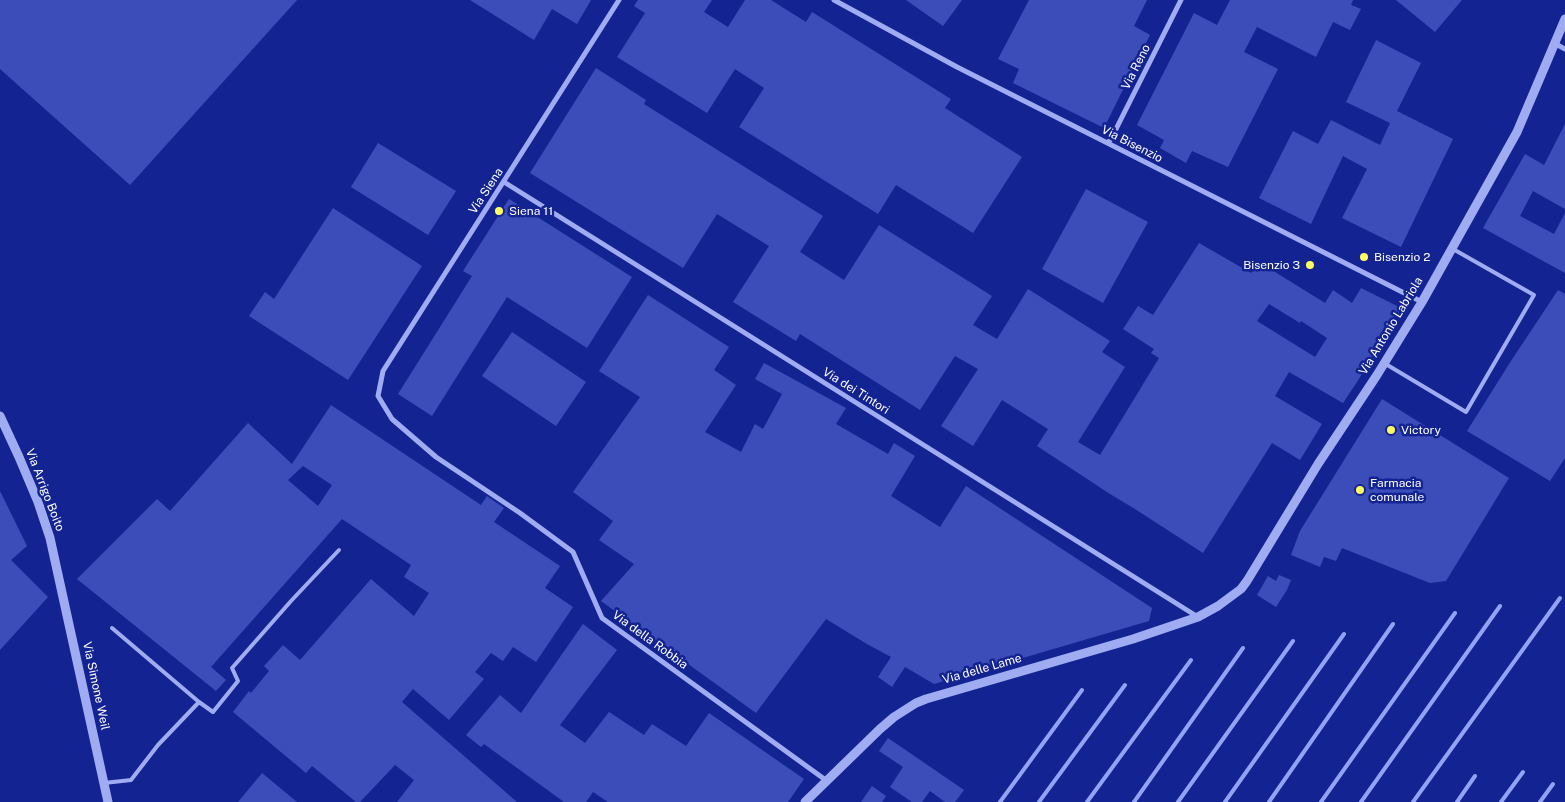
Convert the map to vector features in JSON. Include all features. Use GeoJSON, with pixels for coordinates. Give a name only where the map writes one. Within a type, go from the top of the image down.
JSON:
{"type":"FeatureCollection","features":[{"type":"Feature","properties":{"kind":"street","name":"Via Siena"},"geometry":{"type":"LineString","coordinates":[[378,396],[383,371],[619,0]]}},
{"type":"Feature","properties":{"kind":"street","name":"Via Bisenzio"},"geometry":{"type":"LineString","coordinates":[[834,0],[957,67],[1422,302]]}},
{"type":"Feature","properties":{"kind":"street","name":"Via Reno"},"geometry":{"type":"LineString","coordinates":[[1108,143],[1181,0]]}},
{"type":"Feature","properties":{"kind":"street","name":"Via Antonio Labriola"},"geometry":{"type":"LineString","coordinates":[[1198,617],[1241,589],[1247,581],[1318,464],[1422,302],[1517,132],[1565,19]]}},
{"type":"Feature","properties":{"kind":"street"},"geometry":{"type":"LineString","coordinates":[[1554,43],[1565,49]]}},
{"type":"Feature","properties":{"kind":"street","name":"Via dei Tintori"},"geometry":{"type":"LineString","coordinates":[[504,182],[1198,617]]}},
{"type":"Feature","properties":{"kind":"street","name":"Via della Robbia"},"geometry":{"type":"LineString","coordinates":[[378,396],[392,419],[436,457],[520,513],[573,552],[602,618],[826,781]]}},
{"type":"Feature","properties":{"kind":"street","name":"Via Arrigo Boito"},"geometry":{"type":"LineString","coordinates":[[0,416],[20,456],[38,502],[59,574]]}},
{"type":"Feature","properties":{"kind":"street","name":"Via Simone Weil"},"geometry":{"type":"LineString","coordinates":[[59,574],[108,802]]}},
{"type":"Feature","properties":{"kind":"street","name":"Via delle Lame"},"geometry":{"type":"LineString","coordinates":[[805,802],[880,729],[905,710],[926,699],[1134,639],[1198,617]]}},
{"type":"Feature","properties":{"kind":"lane"},"geometry":{"type":"LineString","coordinates":[[1384,363],[1466,412],[1534,295],[1451,248]]}},
{"type":"Feature","properties":{"kind":"lane"},"geometry":{"type":"LineString","coordinates":[[112,628],[199,702],[214,712],[238,681],[232,668],[339,550]]}},
{"type":"Feature","properties":{"kind":"lane"},"geometry":{"type":"LineString","coordinates":[[104,783],[132,780],[158,746],[199,702]]}},
{"type":"Feature","properties":{"kind":"building"},"geometry":{"type":"Polygon","coordinates":[[[0,0],[297,0],[130,185],[0,69],[0,0]]]}},
{"type":"Feature","properties":{"kind":"building"},"geometry":{"type":"Polygon","coordinates":[[[470,0],[591,0],[577,24],[552,9],[534,40],[470,0]]]}},
{"type":"Feature","properties":{"kind":"building"},"geometry":{"type":"Polygon","coordinates":[[[638,0],[712,0],[704,12],[728,27],[745,0],[771,0],[806,22],[812,12],[951,99],[945,108],[1022,157],[973,233],[896,185],[878,214],[739,127],[764,88],[735,69],[707,113],[617,57],[645,13],[634,6],[638,0]]]}},
{"type":"Feature","properties":{"kind":"building"},"geometry":{"type":"Polygon","coordinates":[[[906,0],[962,0],[943,26],[906,0]]]}},
{"type":"Feature","properties":{"kind":"building"},"geometry":{"type":"Polygon","coordinates":[[[1029,0],[1147,0],[1134,26],[1150,35],[1104,128],[1013,83],[1019,69],[998,59],[1029,0]]]}},
{"type":"Feature","properties":{"kind":"building"},"geometry":{"type":"Polygon","coordinates":[[[1230,0],[1353,0],[1351,5],[1361,9],[1350,30],[1333,22],[1316,57],[1257,27],[1244,52],[1278,69],[1228,167],[1192,151],[1186,163],[1160,148],[1164,140],[1137,125],[1194,13],[1217,25],[1230,0]]]}},
{"type":"Feature","properties":{"kind":"building"},"geometry":{"type":"Polygon","coordinates":[[[1396,0],[1462,0],[1435,32],[1396,0]]]}},
{"type":"Feature","properties":{"kind":"building"},"geometry":{"type":"Polygon","coordinates":[[[1376,40],[1421,63],[1397,111],[1453,139],[1401,247],[1342,218],[1367,169],[1343,156],[1311,224],[1259,198],[1293,131],[1318,144],[1331,120],[1380,145],[1390,123],[1346,102],[1376,40]]]}},
{"type":"Feature","properties":{"kind":"building"},"geometry":{"type":"Polygon","coordinates":[[[596,68],[646,100],[644,104],[823,216],[800,252],[844,280],[879,225],[992,296],[973,325],[997,339],[1028,289],[1110,341],[1102,352],[1125,367],[1078,442],[1100,455],[1159,358],[1151,353],[1154,349],[1123,329],[1138,306],[1153,315],[1199,243],[1251,273],[1259,262],[1325,303],[1333,290],[1352,303],[1361,288],[1405,310],[1395,327],[1391,325],[1343,403],[1289,372],[1275,396],[1322,424],[1300,460],[1272,443],[1203,553],[1037,446],[1048,429],[1002,400],[973,446],[941,426],[978,369],[955,356],[920,410],[800,334],[796,341],[733,302],[769,246],[717,214],[683,268],[530,173],[596,68]],[[1269,304],[1257,321],[1315,357],[1327,338],[1301,321],[1300,323],[1269,304]]]}},
{"type":"Feature","properties":{"kind":"building"},"geometry":{"type":"Polygon","coordinates":[[[1565,124],[1565,209],[1533,191],[1520,216],[1554,234],[1565,213],[1565,273],[1483,228],[1525,154],[1544,165],[1565,124]]]}},
{"type":"Feature","properties":{"kind":"building"},"geometry":{"type":"Polygon","coordinates":[[[378,143],[456,191],[428,235],[351,187],[378,143]]]}},
{"type":"Feature","properties":{"kind":"building"},"geometry":{"type":"Polygon","coordinates":[[[1086,189],[1148,222],[1103,303],[1042,269],[1086,189]]]}},
{"type":"Feature","properties":{"kind":"building"},"geometry":{"type":"Polygon","coordinates":[[[509,199],[632,277],[587,348],[507,297],[432,416],[398,394],[472,276],[463,271],[509,199]]]}},
{"type":"Feature","properties":{"kind":"building"},"geometry":{"type":"Polygon","coordinates":[[[333,208],[422,266],[348,380],[249,316],[265,292],[274,299],[333,208]]]}},
{"type":"Feature","properties":{"kind":"building"},"geometry":{"type":"Polygon","coordinates":[[[1558,290],[1565,294],[1565,458],[1550,481],[1467,431],[1558,290]]]}},
{"type":"Feature","properties":{"kind":"building"},"geometry":{"type":"Polygon","coordinates":[[[648,295],[729,347],[714,370],[736,385],[705,432],[741,452],[755,424],[763,429],[782,394],[755,379],[764,363],[846,408],[836,424],[888,454],[894,443],[915,456],[891,496],[940,527],[966,486],[1152,608],[1149,621],[934,684],[905,667],[892,687],[878,677],[891,657],[826,619],[756,713],[601,601],[634,564],[599,540],[613,521],[573,492],[640,397],[599,371],[648,295]]]}},
{"type":"Feature","properties":{"kind":"building"},"geometry":{"type":"Polygon","coordinates":[[[512,332],[586,382],[556,426],[482,376],[512,332]]]}},
{"type":"Feature","properties":{"kind":"building"},"geometry":{"type":"Polygon","coordinates":[[[1382,399],[1509,478],[1446,581],[1430,583],[1342,548],[1336,561],[1324,557],[1320,567],[1291,555],[1300,531],[1382,399]]]}},
{"type":"Feature","properties":{"kind":"building"},"geometry":{"type":"Polygon","coordinates":[[[331,405],[481,505],[487,496],[504,508],[494,522],[560,566],[545,588],[573,607],[536,662],[513,647],[503,661],[491,653],[475,672],[484,679],[449,720],[413,689],[402,702],[517,802],[397,802],[414,780],[395,765],[360,802],[356,802],[312,766],[306,773],[233,712],[249,691],[251,693],[269,671],[264,666],[283,645],[300,660],[371,579],[414,616],[429,593],[404,577],[411,565],[342,519],[211,667],[226,680],[216,691],[77,579],[157,499],[170,511],[248,423],[292,464],[331,405]],[[303,466],[288,480],[318,506],[332,485],[303,466]]]}},
{"type":"Feature","properties":{"kind":"building"},"geometry":{"type":"Polygon","coordinates":[[[0,491],[27,546],[11,560],[48,597],[0,650],[0,491]]]}},
{"type":"Feature","properties":{"kind":"building"},"geometry":{"type":"Polygon","coordinates":[[[1279,575],[1291,580],[1276,607],[1257,595],[1268,576],[1276,581],[1279,575]]]}},
{"type":"Feature","properties":{"kind":"building"},"geometry":{"type":"Polygon","coordinates":[[[583,624],[617,650],[560,725],[585,743],[609,712],[644,735],[652,724],[686,746],[709,713],[804,779],[788,802],[608,802],[593,792],[586,802],[564,802],[484,744],[481,747],[466,735],[500,695],[521,713],[583,624]]]}},
{"type":"Feature","properties":{"kind":"building"},"geometry":{"type":"Polygon","coordinates":[[[888,738],[964,790],[955,802],[945,802],[930,791],[922,802],[912,802],[890,787],[903,767],[879,751],[888,738]]]}},
{"type":"Feature","properties":{"kind":"building"},"geometry":{"type":"Polygon","coordinates":[[[262,773],[297,802],[238,802],[262,773]]]}},
{"type":"Feature","properties":{"kind":"building"},"geometry":{"type":"Polygon","coordinates":[[[872,786],[886,796],[882,802],[861,802],[872,786]]]}},
{"type":"Feature","properties":{"kind":"waterway"},"geometry":{"type":"LineString","coordinates":[[1413,802],[1560,598]]}},
{"type":"Feature","properties":{"kind":"waterway"},"geometry":{"type":"LineString","coordinates":[[1361,802],[1500,606]]}},
{"type":"Feature","properties":{"kind":"waterway"},"geometry":{"type":"LineString","coordinates":[[1321,802],[1455,613]]}},
{"type":"Feature","properties":{"kind":"waterway"},"geometry":{"type":"LineString","coordinates":[[1269,802],[1393,624]]}},
{"type":"Feature","properties":{"kind":"waterway"},"geometry":{"type":"LineString","coordinates":[[1225,802],[1344,634]]}},
{"type":"Feature","properties":{"kind":"waterway"},"geometry":{"type":"LineString","coordinates":[[1178,802],[1293,641]]}},
{"type":"Feature","properties":{"kind":"waterway"},"geometry":{"type":"LineString","coordinates":[[1134,802],[1243,648]]}},
{"type":"Feature","properties":{"kind":"waterway"},"geometry":{"type":"LineString","coordinates":[[1087,802],[1191,660]]}},
{"type":"Feature","properties":{"kind":"waterway"},"geometry":{"type":"LineString","coordinates":[[1039,802],[1125,685]]}},
{"type":"Feature","properties":{"kind":"waterway"},"geometry":{"type":"LineString","coordinates":[[1000,802],[1082,690]]}},
{"type":"Feature","properties":{"kind":"waterway"},"geometry":{"type":"LineString","coordinates":[[1501,802],[1523,772]]}},
{"type":"Feature","properties":{"kind":"waterway"},"geometry":{"type":"LineString","coordinates":[[1457,802],[1475,776]]}},
{"type":"Feature","properties":{"kind":"waterway"},"geometry":{"type":"LineString","coordinates":[[1540,802],[1553,784]]}},
{"type":"Feature","properties":{"kind":"place","name":"Siena 11"},"geometry":{"type":"Point","coordinates":[499,211]}},
{"type":"Feature","properties":{"kind":"place","name":"Bisenzio 2"},"geometry":{"type":"Point","coordinates":[1364,257]}},
{"type":"Feature","properties":{"kind":"place","name":"Bisenzio 3"},"geometry":{"type":"Point","coordinates":[1310,265]}},
{"type":"Feature","properties":{"kind":"place","name":"Victory"},"geometry":{"type":"Point","coordinates":[1391,430]}},
{"type":"Feature","properties":{"kind":"place","name":"Farmacia comunale"},"geometry":{"type":"Point","coordinates":[1360,490]}}]}
